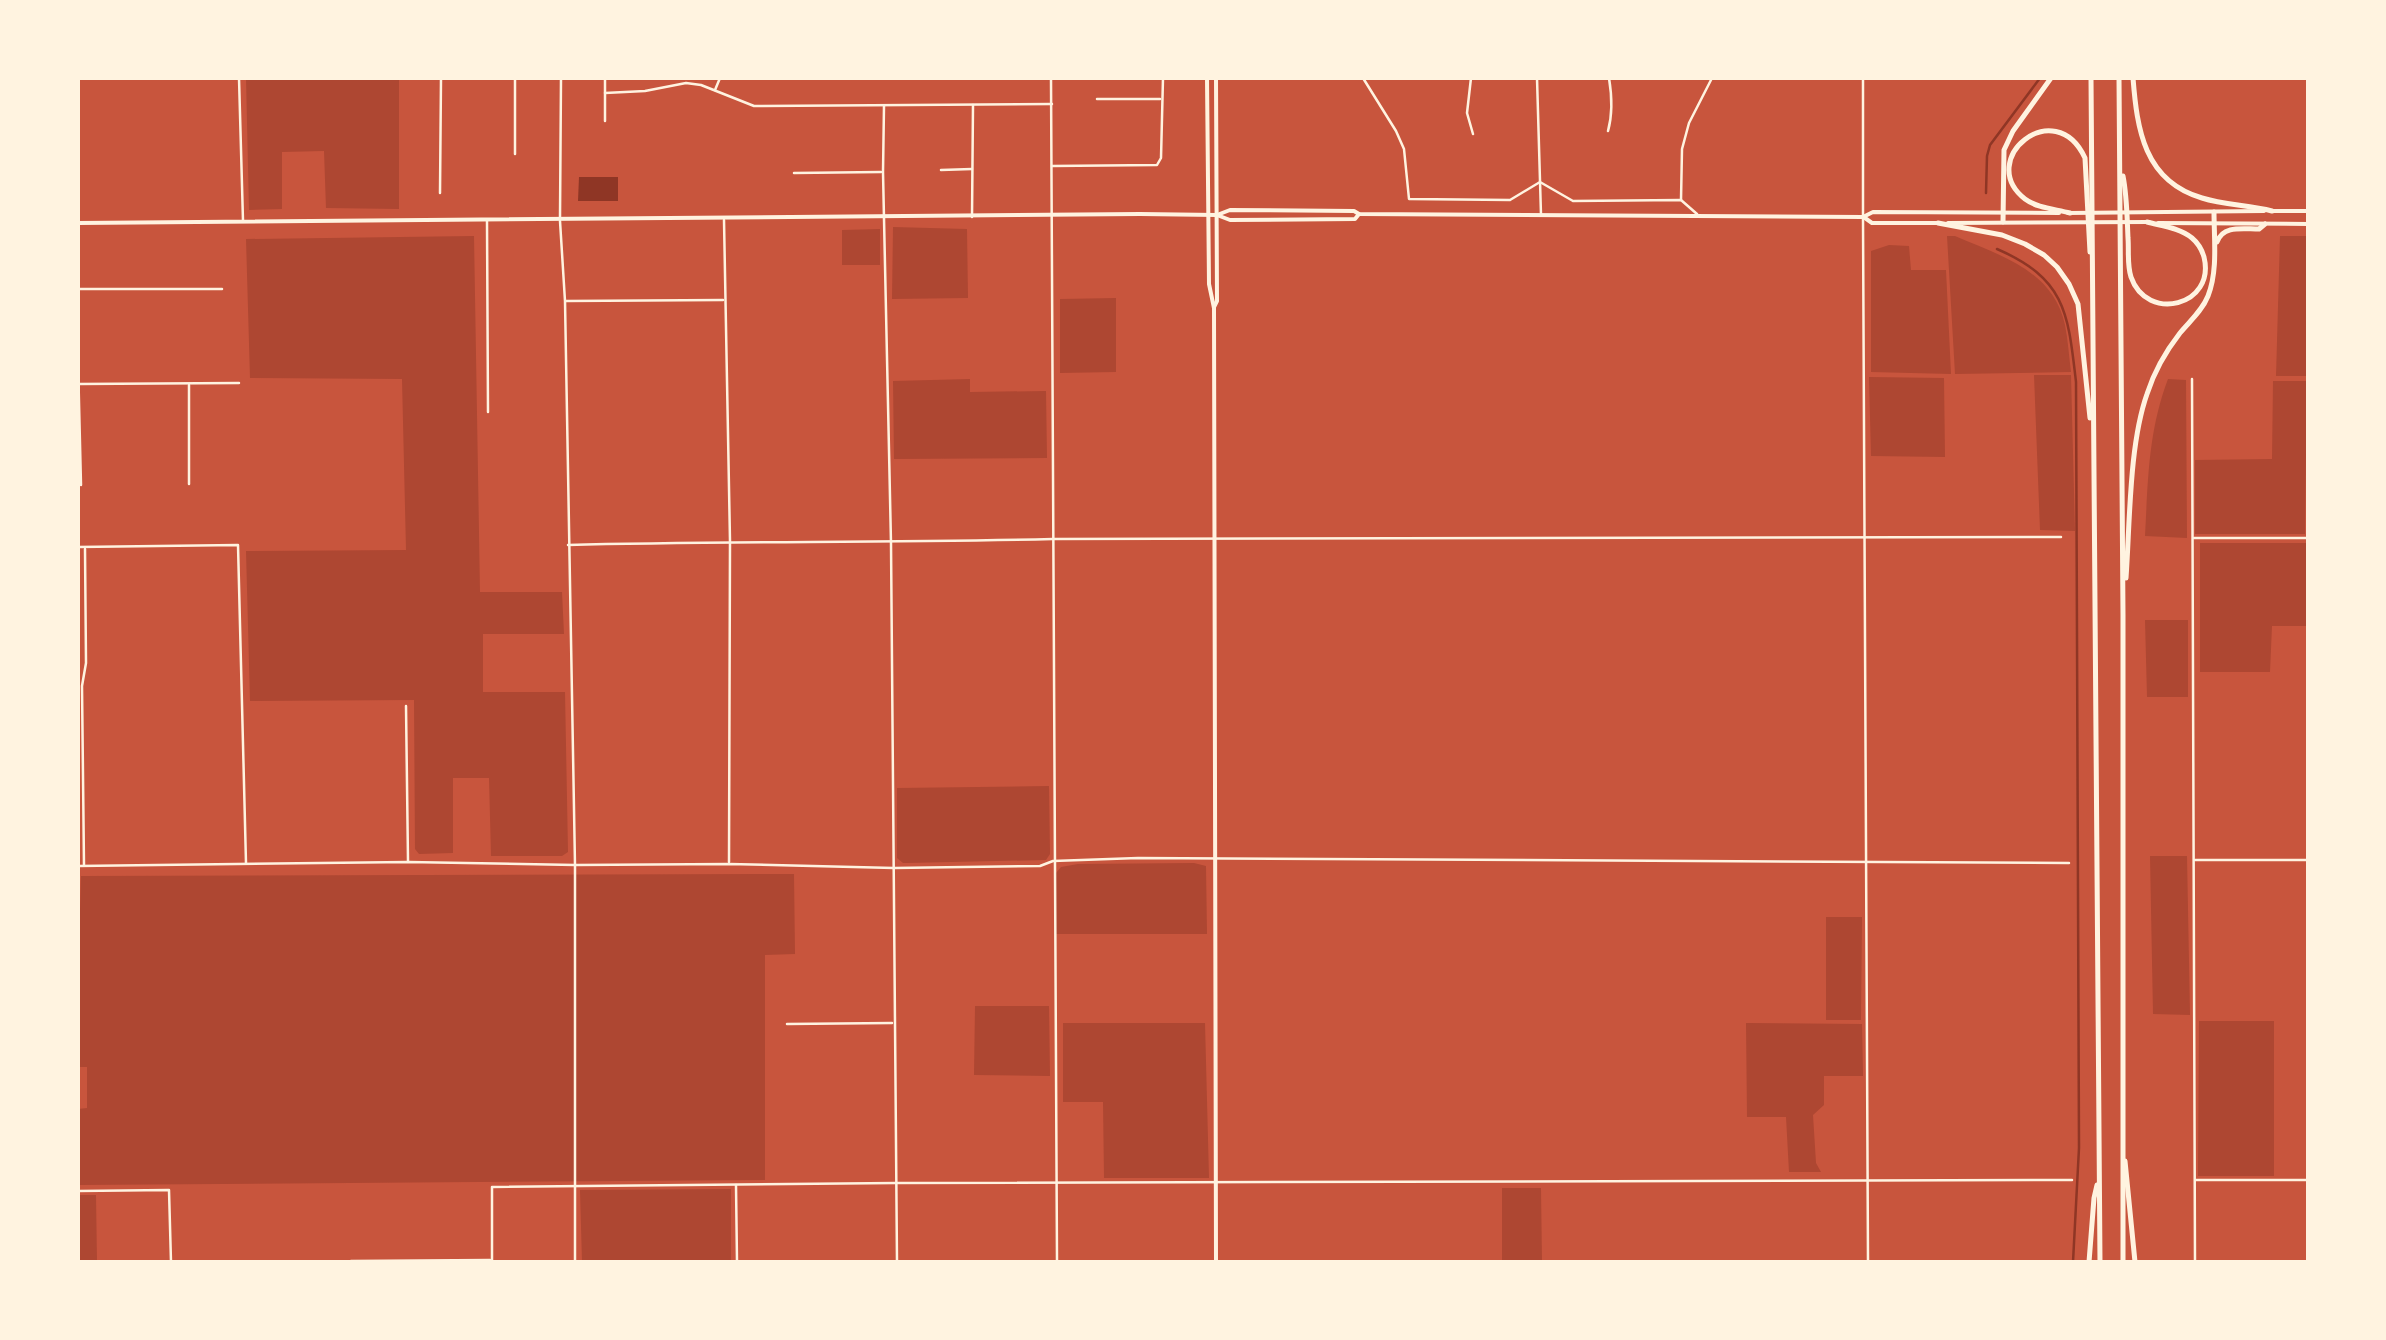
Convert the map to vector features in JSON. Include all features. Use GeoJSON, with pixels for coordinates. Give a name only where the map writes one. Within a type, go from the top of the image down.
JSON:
{"type":"FeatureCollection","features":[{"type":"Feature","properties":{"kind":"highway"},"geometry":{"type":"LineString","coordinates":[[2003,222],[2004,150],[2013,131],[2052,78]]}},
{"type":"Feature","properties":{"kind":"highway"},"geometry":{"type":"LineString","coordinates":[[2091,78],[2100,1262]]}},
{"type":"Feature","properties":{"kind":"highway"},"geometry":{"type":"LineString","coordinates":[[2120,78],[2123,1262]]}},
{"type":"Feature","properties":{"kind":"highway"},"geometry":{"type":"LineString","coordinates":[[2133,78],[2139,133],[2149,156],[2166,177],[2202,198],[2272,211]]}},
{"type":"Feature","properties":{"kind":"highway"},"geometry":{"type":"LineString","coordinates":[[2070,213],[2035,205],[2016,188],[2010,166],[2014,148],[2037,132],[2059,132],[2080,146],[2085,158],[2093,270]]}},
{"type":"Feature","properties":{"kind":"highway"},"geometry":{"type":"LineString","coordinates":[[2120,163],[2126,194],[2129,266],[2136,288],[2152,301],[2182,302],[2197,291],[2206,272],[2202,250],[2194,239],[2181,232],[2147,222]]}},
{"type":"Feature","properties":{"kind":"highway"},"geometry":{"type":"LineString","coordinates":[[2123,616],[2141,410],[2166,353],[2208,296],[2214,276],[2214,212]]}},
{"type":"Feature","properties":{"kind":"highway"},"geometry":{"type":"LineString","coordinates":[[1938,223],[2002,235],[2026,244],[2057,268],[2078,304],[2093,448]]}},
{"type":"Feature","properties":{"kind":"highway"},"geometry":{"type":"LineString","coordinates":[[2214,255],[2221,233],[2259,230],[2266,224]]}},
{"type":"Feature","properties":{"kind":"highway"},"geometry":{"type":"LineString","coordinates":[[2122,1129],[2135,1262]]}},
{"type":"Feature","properties":{"kind":"highway"},"geometry":{"type":"LineString","coordinates":[[2089,1262],[2094,1198],[2100,1177]]}},
{"type":"Feature","properties":{"kind":"main road"},"geometry":{"type":"LineString","coordinates":[[1207,78],[1210,284],[1214,308],[1216,1262]]}},
{"type":"Feature","properties":{"kind":"main road"},"geometry":{"type":"LineString","coordinates":[[1214,308],[1216,78]]}},
{"type":"Feature","properties":{"kind":"main road"},"geometry":{"type":"LineString","coordinates":[[78,223],[1217,215],[1230,210],[1863,217],[1873,212],[2308,212]]}},
{"type":"Feature","properties":{"kind":"main road"},"geometry":{"type":"LineString","coordinates":[[1863,217],[1872,222],[2308,224]]}},
{"type":"Feature","properties":{"kind":"street"},"geometry":{"type":"LineString","coordinates":[[239,78],[242,221]]}},
{"type":"Feature","properties":{"kind":"street"},"geometry":{"type":"LineString","coordinates":[[440,192],[441,78]]}},
{"type":"Feature","properties":{"kind":"street"},"geometry":{"type":"LineString","coordinates":[[514,78],[515,154]]}},
{"type":"Feature","properties":{"kind":"street"},"geometry":{"type":"LineString","coordinates":[[562,78],[560,220],[575,865],[575,1262]]}},
{"type":"Feature","properties":{"kind":"street"},"geometry":{"type":"LineString","coordinates":[[604,78],[605,121]]}},
{"type":"Feature","properties":{"kind":"street"},"geometry":{"type":"LineString","coordinates":[[715,90],[720,78]]}},
{"type":"Feature","properties":{"kind":"street"},"geometry":{"type":"LineString","coordinates":[[1051,78],[1056,1262]]}},
{"type":"Feature","properties":{"kind":"street"},"geometry":{"type":"LineString","coordinates":[[1052,166],[1157,165],[1162,158],[1163,78]]}},
{"type":"Feature","properties":{"kind":"street"},"geometry":{"type":"LineString","coordinates":[[1363,78],[1404,149],[1410,199],[1510,200],[1540,182]]}},
{"type":"Feature","properties":{"kind":"street"},"geometry":{"type":"LineString","coordinates":[[1471,78],[1466,113],[1473,134]]}},
{"type":"Feature","properties":{"kind":"street"},"geometry":{"type":"LineString","coordinates":[[1537,78],[1541,215]]}},
{"type":"Feature","properties":{"kind":"street"},"geometry":{"type":"LineString","coordinates":[[1608,131],[1612,118],[1610,78]]}},
{"type":"Feature","properties":{"kind":"street"},"geometry":{"type":"LineString","coordinates":[[1681,200],[1682,149],[1689,123],[1712,78]]}},
{"type":"Feature","properties":{"kind":"street"},"geometry":{"type":"LineString","coordinates":[[1863,78],[1868,1262]]}},
{"type":"Feature","properties":{"kind":"street"},"geometry":{"type":"LineString","coordinates":[[605,94],[645,92],[686,83],[754,106],[1052,104]]}},
{"type":"Feature","properties":{"kind":"street"},"geometry":{"type":"LineString","coordinates":[[1097,99],[1162,99]]}},
{"type":"Feature","properties":{"kind":"street"},"geometry":{"type":"LineString","coordinates":[[972,217],[973,104]]}},
{"type":"Feature","properties":{"kind":"street"},"geometry":{"type":"LineString","coordinates":[[884,106],[897,1262]]}},
{"type":"Feature","properties":{"kind":"street"},"geometry":{"type":"LineString","coordinates":[[941,170],[973,169]]}},
{"type":"Feature","properties":{"kind":"street"},"geometry":{"type":"LineString","coordinates":[[794,174],[883,172]]}},
{"type":"Feature","properties":{"kind":"street"},"geometry":{"type":"LineString","coordinates":[[1540,182],[1572,201],[1681,200],[1696,214]]}},
{"type":"Feature","properties":{"kind":"street"},"geometry":{"type":"LineString","coordinates":[[487,220],[488,412]]}},
{"type":"Feature","properties":{"kind":"street"},"geometry":{"type":"LineString","coordinates":[[724,220],[730,541],[729,864]]}},
{"type":"Feature","properties":{"kind":"street"},"geometry":{"type":"LineString","coordinates":[[78,289],[222,289]]}},
{"type":"Feature","properties":{"kind":"street"},"geometry":{"type":"LineString","coordinates":[[564,301],[726,300]]}},
{"type":"Feature","properties":{"kind":"street"},"geometry":{"type":"LineString","coordinates":[[78,361],[81,485]]}},
{"type":"Feature","properties":{"kind":"street"},"geometry":{"type":"LineString","coordinates":[[2192,379],[2195,1262]]}},
{"type":"Feature","properties":{"kind":"street"},"geometry":{"type":"LineString","coordinates":[[78,384],[238,382]]}},
{"type":"Feature","properties":{"kind":"street"},"geometry":{"type":"LineString","coordinates":[[189,384],[189,484]]}},
{"type":"Feature","properties":{"kind":"street"},"geometry":{"type":"LineString","coordinates":[[568,545],[1214,538],[2061,537]]}},
{"type":"Feature","properties":{"kind":"street"},"geometry":{"type":"LineString","coordinates":[[2192,538],[2308,538]]}},
{"type":"Feature","properties":{"kind":"street"},"geometry":{"type":"LineString","coordinates":[[78,547],[238,545],[246,864]]}},
{"type":"Feature","properties":{"kind":"street"},"geometry":{"type":"LineString","coordinates":[[84,866],[85,547]]}},
{"type":"Feature","properties":{"kind":"street"},"geometry":{"type":"LineString","coordinates":[[406,706],[408,862]]}},
{"type":"Feature","properties":{"kind":"street"},"geometry":{"type":"LineString","coordinates":[[78,866],[408,862],[894,868],[1040,866],[1053,860],[1215,859],[2070,863]]}},
{"type":"Feature","properties":{"kind":"street"},"geometry":{"type":"LineString","coordinates":[[2192,860],[2308,860]]}},
{"type":"Feature","properties":{"kind":"street"},"geometry":{"type":"LineString","coordinates":[[787,1024],[893,1023]]}},
{"type":"Feature","properties":{"kind":"street"},"geometry":{"type":"LineString","coordinates":[[351,1260],[492,1261],[492,1187],[2072,1180]]}},
{"type":"Feature","properties":{"kind":"street"},"geometry":{"type":"LineString","coordinates":[[2195,1180],[2308,1180]]}},
{"type":"Feature","properties":{"kind":"street"},"geometry":{"type":"LineString","coordinates":[[736,1185],[737,1262]]}},
{"type":"Feature","properties":{"kind":"street"},"geometry":{"type":"LineString","coordinates":[[78,1191],[169,1190],[171,1262]]}},
{"type":"Feature","properties":{"kind":"street"},"geometry":{"type":"LineString","coordinates":[[189,1262],[277,1262]]}},
{"type":"Feature","properties":{"kind":"shaded area"},"geometry":{"type":"Polygon","coordinates":[[[246,78],[399,78],[399,209],[326,208],[324,151],[282,152],[282,209],[249,210],[246,78]]]}},
{"type":"Feature","properties":{"kind":"shaded area"},"geometry":{"type":"Polygon","coordinates":[[[579,177],[618,177],[618,201],[578,201],[579,177]]]}},
{"type":"Feature","properties":{"kind":"shaded area"},"geometry":{"type":"Polygon","coordinates":[[[893,227],[967,229],[968,298],[892,299],[893,227]]]}},
{"type":"Feature","properties":{"kind":"shaded area"},"geometry":{"type":"Polygon","coordinates":[[[880,229],[880,265],[842,265],[842,230],[880,229]]]}},
{"type":"Feature","properties":{"kind":"shaded area"},"geometry":{"type":"Polygon","coordinates":[[[474,236],[480,592],[562,592],[564,634],[483,634],[483,692],[565,692],[568,852],[562,856],[491,856],[489,778],[453,778],[453,853],[419,854],[415,849],[414,700],[250,701],[246,551],[406,550],[402,379],[250,378],[246,239],[474,236]]]}},
{"type":"Feature","properties":{"kind":"shaded area"},"geometry":{"type":"Polygon","coordinates":[[[1947,236],[2007,258],[2049,291],[2065,325],[2071,372],[1955,374],[1947,236]]]}},
{"type":"Feature","properties":{"kind":"shaded area"},"geometry":{"type":"Polygon","coordinates":[[[2280,236],[2308,236],[2308,376],[2276,376],[2280,236]]]}},
{"type":"Feature","properties":{"kind":"shaded area"},"geometry":{"type":"Polygon","coordinates":[[[1889,245],[1909,246],[1911,270],[1946,270],[1951,374],[1871,372],[1871,251],[1889,245]]]}},
{"type":"Feature","properties":{"kind":"shaded area"},"geometry":{"type":"Polygon","coordinates":[[[1116,298],[1116,372],[1060,373],[1060,299],[1116,298]]]}},
{"type":"Feature","properties":{"kind":"shaded area"},"geometry":{"type":"Polygon","coordinates":[[[2034,375],[2071,375],[2075,531],[2040,530],[2034,375]]]}},
{"type":"Feature","properties":{"kind":"shaded area"},"geometry":{"type":"Polygon","coordinates":[[[1869,377],[1944,378],[1945,457],[1871,456],[1869,377]]]}},
{"type":"Feature","properties":{"kind":"shaded area"},"geometry":{"type":"Polygon","coordinates":[[[970,379],[970,392],[1046,391],[1047,458],[894,459],[893,381],[970,379]]]}},
{"type":"Feature","properties":{"kind":"shaded area"},"geometry":{"type":"Polygon","coordinates":[[[2168,379],[2186,380],[2187,538],[2145,536],[2153,437],[2168,379]]]}},
{"type":"Feature","properties":{"kind":"shaded area"},"geometry":{"type":"Polygon","coordinates":[[[2273,381],[2308,381],[2305,534],[2195,534],[2195,460],[2272,459],[2273,381]]]}},
{"type":"Feature","properties":{"kind":"shaded area"},"geometry":{"type":"Polygon","coordinates":[[[2200,543],[2308,543],[2308,626],[2272,626],[2270,672],[2200,672],[2200,543]]]}},
{"type":"Feature","properties":{"kind":"shaded area"},"geometry":{"type":"Polygon","coordinates":[[[2145,620],[2188,620],[2188,697],[2147,697],[2145,620]]]}},
{"type":"Feature","properties":{"kind":"shaded area"},"geometry":{"type":"Polygon","coordinates":[[[1049,786],[1050,854],[1046,860],[903,863],[897,858],[897,788],[1049,786]]]}},
{"type":"Feature","properties":{"kind":"shaded area"},"geometry":{"type":"Polygon","coordinates":[[[2150,856],[2187,856],[2190,1015],[2153,1014],[2150,856]]]}},
{"type":"Feature","properties":{"kind":"shaded area"},"geometry":{"type":"Polygon","coordinates":[[[1194,863],[1206,866],[1207,934],[1056,934],[1056,873],[1061,867],[1194,863]]]}},
{"type":"Feature","properties":{"kind":"shaded area"},"geometry":{"type":"Polygon","coordinates":[[[794,874],[795,954],[765,955],[765,1180],[78,1185],[78,1109],[87,1108],[87,1067],[78,1067],[81,876],[794,874]]]}},
{"type":"Feature","properties":{"kind":"shaded area"},"geometry":{"type":"Polygon","coordinates":[[[1826,917],[1862,917],[1861,1020],[1826,1020],[1826,917]]]}},
{"type":"Feature","properties":{"kind":"shaded area"},"geometry":{"type":"Polygon","coordinates":[[[975,1006],[1049,1006],[1050,1076],[974,1075],[975,1006]]]}},
{"type":"Feature","properties":{"kind":"shaded area"},"geometry":{"type":"Polygon","coordinates":[[[2199,1021],[2274,1021],[2274,1176],[2198,1176],[2199,1021]]]}},
{"type":"Feature","properties":{"kind":"shaded area"},"geometry":{"type":"Polygon","coordinates":[[[1063,1023],[1205,1023],[1209,1178],[1104,1178],[1103,1102],[1063,1102],[1063,1023]]]}},
{"type":"Feature","properties":{"kind":"shaded area"},"geometry":{"type":"Polygon","coordinates":[[[1746,1023],[1862,1024],[1863,1076],[1824,1076],[1824,1105],[1813,1115],[1816,1163],[1821,1172],[1789,1172],[1786,1117],[1747,1117],[1746,1023]]]}},
{"type":"Feature","properties":{"kind":"shaded area"},"geometry":{"type":"Polygon","coordinates":[[[1502,1188],[1541,1188],[1542,1262],[1502,1262],[1502,1188]]]}},
{"type":"Feature","properties":{"kind":"shaded area"},"geometry":{"type":"Polygon","coordinates":[[[731,1189],[731,1262],[582,1262],[580,1190],[731,1189]]]}},
{"type":"Feature","properties":{"kind":"shaded area"},"geometry":{"type":"Polygon","coordinates":[[[78,1195],[96,1195],[97,1262],[78,1262],[78,1195]]]}},
{"type":"Feature","properties":{"kind":"waterway"},"geometry":{"type":"LineString","coordinates":[[1986,193],[1990,145],[2040,78]]}},
{"type":"Feature","properties":{"kind":"waterway"},"geometry":{"type":"LineString","coordinates":[[1997,249],[2037,273],[2059,301],[2070,336],[2076,382],[2079,1148],[2073,1262]]}}]}
